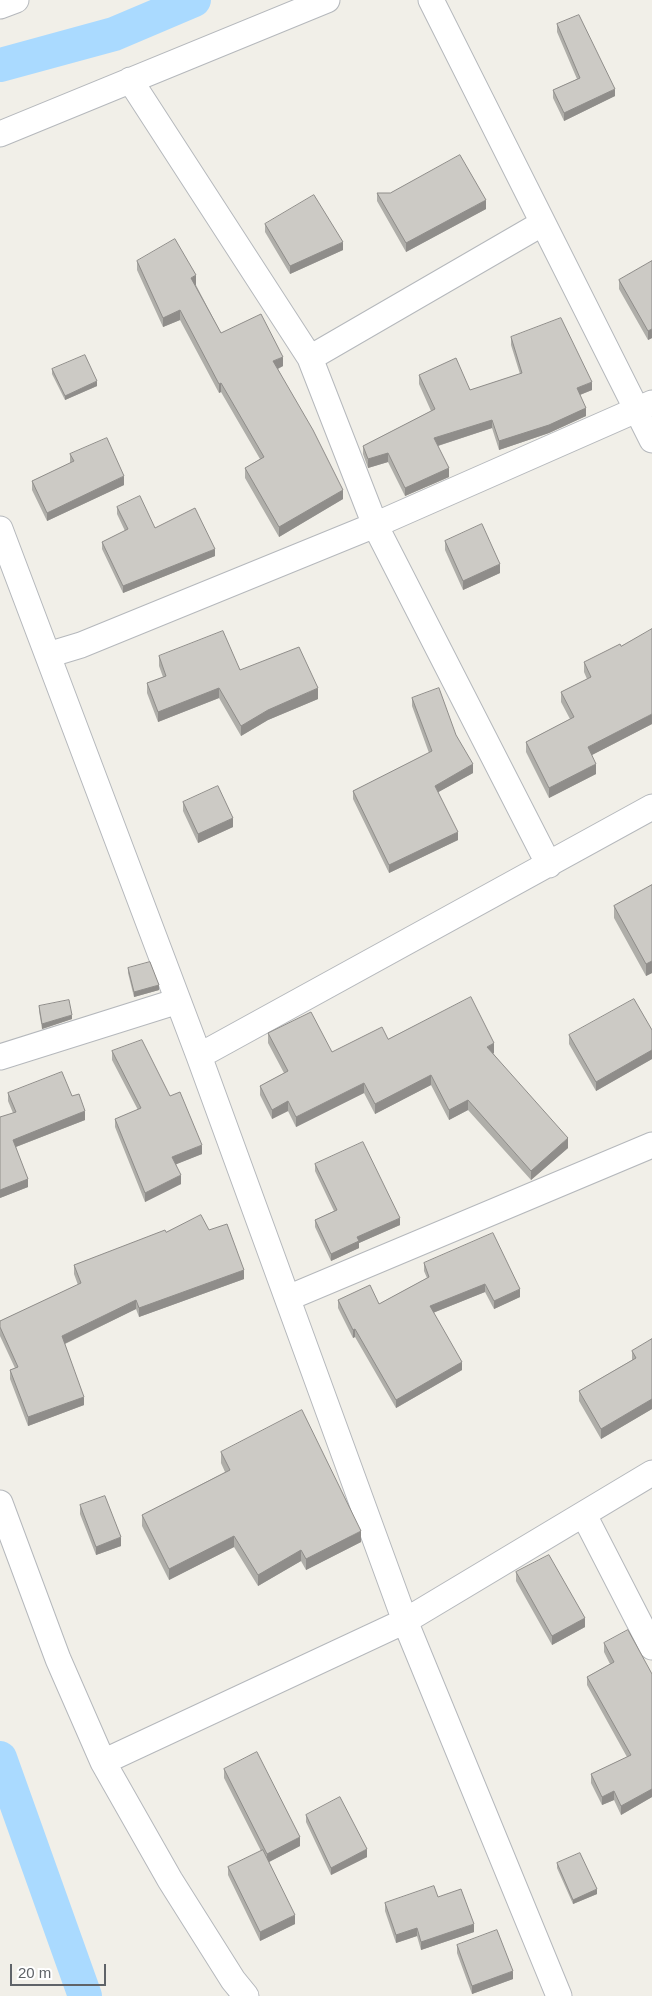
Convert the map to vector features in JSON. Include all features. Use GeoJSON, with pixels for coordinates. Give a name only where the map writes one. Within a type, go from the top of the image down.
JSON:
{"type":"FeatureCollection","features":[{"type":"Feature","properties":{"kind":"street"},"geometry":{"type":"LineString","coordinates":[[0,6],[16,0]]}},
{"type":"Feature","properties":{"kind":"street"},"geometry":{"type":"LineString","coordinates":[[0,134],[327,0]]}},
{"type":"Feature","properties":{"kind":"street"},"geometry":{"type":"LineString","coordinates":[[431,0],[543,223],[644,407],[652,440]]}},
{"type":"Feature","properties":{"kind":"street"},"geometry":{"type":"LineString","coordinates":[[130,80],[310,358],[375,525],[550,865]]}},
{"type":"Feature","properties":{"kind":"street"},"geometry":{"type":"LineString","coordinates":[[310,358],[543,223]]}},
{"type":"Feature","properties":{"kind":"street"},"geometry":{"type":"LineString","coordinates":[[48,656],[81,645],[375,525],[644,407]]}},
{"type":"Feature","properties":{"kind":"street"},"geometry":{"type":"LineString","coordinates":[[0,529],[199,1056],[405,1621],[560,1996]]}},
{"type":"Feature","properties":{"kind":"street"},"geometry":{"type":"LineString","coordinates":[[199,1056],[550,865],[652,807]]}},
{"type":"Feature","properties":{"kind":"street"},"geometry":{"type":"LineString","coordinates":[[0,1057],[178,1001]]}},
{"type":"Feature","properties":{"kind":"street"},"geometry":{"type":"LineString","coordinates":[[288,1298],[652,1145]]}},
{"type":"Feature","properties":{"kind":"street"},"geometry":{"type":"LineString","coordinates":[[103,1762],[405,1621],[652,1474]]}},
{"type":"Feature","properties":{"kind":"street"},"geometry":{"type":"LineString","coordinates":[[0,1503],[58,1659],[103,1762],[170,1880],[233,1980],[246,1996]]}},
{"type":"Feature","properties":{"kind":"street"},"geometry":{"type":"LineString","coordinates":[[584,1515],[652,1647]]}},
{"type":"Feature","properties":{"kind":"building"},"geometry":{"type":"Polygon","coordinates":[[[579,15],[615,89],[564,113],[553,90],[580,78],[557,24],[579,15]]]}},
{"type":"Feature","properties":{"kind":"building"},"geometry":{"type":"Polygon","coordinates":[[[460,155],[486,200],[406,243],[377,193],[390,193],[460,155]]]}},
{"type":"Feature","properties":{"kind":"building"},"geometry":{"type":"Polygon","coordinates":[[[314,195],[343,242],[290,266],[265,224],[314,195]]]}},
{"type":"Feature","properties":{"kind":"building"},"geometry":{"type":"Polygon","coordinates":[[[175,239],[196,275],[191,278],[221,333],[261,314],[283,357],[273,361],[313,430],[343,490],[279,527],[245,468],[264,457],[221,383],[219,384],[180,310],[163,318],[137,261],[175,239]]]}},
{"type":"Feature","properties":{"kind":"building"},"geometry":{"type":"Polygon","coordinates":[[[652,261],[652,329],[648,331],[619,280],[652,261]]]}},
{"type":"Feature","properties":{"kind":"building"},"geometry":{"type":"Polygon","coordinates":[[[561,318],[592,382],[577,388],[586,408],[549,425],[499,441],[492,420],[434,438],[449,468],[405,488],[388,453],[368,459],[363,446],[435,409],[419,375],[456,358],[470,390],[522,373],[511,337],[561,318]]]}},
{"type":"Feature","properties":{"kind":"building"},"geometry":{"type":"Polygon","coordinates":[[[85,355],[97,381],[65,396],[52,369],[85,355]]]}},
{"type":"Feature","properties":{"kind":"building"},"geometry":{"type":"Polygon","coordinates":[[[107,438],[124,476],[47,513],[32,481],[74,461],[70,454],[107,438]]]}},
{"type":"Feature","properties":{"kind":"building"},"geometry":{"type":"Polygon","coordinates":[[[140,496],[155,528],[195,508],[215,549],[123,586],[102,542],[128,529],[117,507],[140,496]]]}},
{"type":"Feature","properties":{"kind":"building"},"geometry":{"type":"Polygon","coordinates":[[[482,524],[500,564],[463,581],[445,541],[482,524]]]}},
{"type":"Feature","properties":{"kind":"building"},"geometry":{"type":"Polygon","coordinates":[[[652,629],[652,714],[588,747],[596,764],[549,788],[526,742],[574,717],[561,692],[591,677],[584,662],[620,644],[621,646],[652,629]]]}},
{"type":"Feature","properties":{"kind":"building"},"geometry":{"type":"Polygon","coordinates":[[[223,631],[240,670],[299,647],[318,688],[268,710],[241,726],[219,688],[158,712],[147,683],[166,676],[159,656],[223,631]]]}},
{"type":"Feature","properties":{"kind":"building"},"geometry":{"type":"Polygon","coordinates":[[[439,688],[456,735],[473,764],[435,786],[458,832],[389,865],[353,791],[432,751],[412,698],[439,688]]]}},
{"type":"Feature","properties":{"kind":"building"},"geometry":{"type":"Polygon","coordinates":[[[218,786],[233,818],[198,834],[183,802],[218,786]]]}},
{"type":"Feature","properties":{"kind":"building"},"geometry":{"type":"Polygon","coordinates":[[[652,885],[652,961],[646,964],[614,906],[652,885]]]}},
{"type":"Feature","properties":{"kind":"building"},"geometry":{"type":"Polygon","coordinates":[[[150,962],[159,985],[134,992],[128,968],[150,962]]]}},
{"type":"Feature","properties":{"kind":"building"},"geometry":{"type":"Polygon","coordinates":[[[471,997],[494,1043],[487,1047],[568,1138],[531,1171],[468,1100],[449,1110],[431,1075],[375,1104],[364,1083],[296,1117],[288,1101],[272,1110],[260,1086],[288,1071],[268,1033],[311,1012],[332,1052],[382,1027],[388,1039],[471,997]]]}},
{"type":"Feature","properties":{"kind":"building"},"geometry":{"type":"Polygon","coordinates":[[[634,999],[652,1030],[652,1050],[596,1082],[569,1035],[634,999]]]}},
{"type":"Feature","properties":{"kind":"building"},"geometry":{"type":"Polygon","coordinates":[[[69,1000],[72,1015],[42,1024],[39,1006],[69,1000]]]}},
{"type":"Feature","properties":{"kind":"building"},"geometry":{"type":"Polygon","coordinates":[[[142,1040],[170,1096],[180,1092],[202,1145],[172,1157],[181,1175],[145,1193],[115,1119],[141,1108],[112,1051],[142,1040]]]}},
{"type":"Feature","properties":{"kind":"building"},"geometry":{"type":"Polygon","coordinates":[[[62,1072],[72,1096],[79,1094],[85,1111],[13,1140],[28,1179],[0,1190],[0,1117],[16,1112],[8,1093],[62,1072]]]}},
{"type":"Feature","properties":{"kind":"building"},"geometry":{"type":"Polygon","coordinates":[[[363,1142],[400,1218],[357,1237],[359,1241],[331,1254],[315,1220],[337,1210],[315,1164],[363,1142]]]}},
{"type":"Feature","properties":{"kind":"building"},"geometry":{"type":"Polygon","coordinates":[[[201,1215],[209,1230],[227,1224],[244,1270],[139,1308],[136,1300],[62,1336],[84,1397],[28,1417],[10,1370],[18,1367],[0,1327],[0,1321],[81,1283],[74,1265],[165,1230],[166,1232],[201,1215]]]}},
{"type":"Feature","properties":{"kind":"building"},"geometry":{"type":"Polygon","coordinates":[[[493,1233],[520,1289],[494,1301],[485,1284],[430,1306],[462,1362],[396,1400],[355,1329],[353,1330],[338,1300],[370,1285],[379,1304],[429,1277],[424,1263],[493,1233]]]}},
{"type":"Feature","properties":{"kind":"building"},"geometry":{"type":"Polygon","coordinates":[[[652,1339],[652,1399],[601,1429],[579,1391],[636,1358],[632,1351],[652,1339]]]}},
{"type":"Feature","properties":{"kind":"building"},"geometry":{"type":"Polygon","coordinates":[[[302,1410],[361,1531],[306,1559],[301,1550],[258,1575],[234,1536],[169,1569],[142,1515],[230,1470],[221,1452],[302,1410]]]}},
{"type":"Feature","properties":{"kind":"building"},"geometry":{"type":"Polygon","coordinates":[[[105,1496],[121,1537],[96,1547],[80,1505],[105,1496]]]}},
{"type":"Feature","properties":{"kind":"building"},"geometry":{"type":"Polygon","coordinates":[[[549,1555],[585,1618],[552,1636],[516,1572],[549,1555]]]}},
{"type":"Feature","properties":{"kind":"building"},"geometry":{"type":"Polygon","coordinates":[[[628,1630],[652,1674],[652,1789],[621,1806],[614,1791],[602,1797],[591,1774],[631,1755],[587,1677],[614,1662],[604,1643],[628,1630]]]}},
{"type":"Feature","properties":{"kind":"building"},"geometry":{"type":"Polygon","coordinates":[[[257,1752],[300,1837],[267,1854],[224,1769],[257,1752]]]}},
{"type":"Feature","properties":{"kind":"building"},"geometry":{"type":"Polygon","coordinates":[[[340,1797],[367,1849],[331,1868],[306,1815],[340,1797]]]}},
{"type":"Feature","properties":{"kind":"building"},"geometry":{"type":"Polygon","coordinates":[[[263,1850],[295,1915],[260,1932],[228,1867],[263,1850]]]}},
{"type":"Feature","properties":{"kind":"building"},"geometry":{"type":"Polygon","coordinates":[[[580,1853],[597,1889],[573,1900],[557,1863],[580,1853]]]}},
{"type":"Feature","properties":{"kind":"building"},"geometry":{"type":"Polygon","coordinates":[[[434,1886],[438,1897],[461,1889],[474,1924],[421,1942],[417,1928],[396,1935],[385,1903],[434,1886]]]}},
{"type":"Feature","properties":{"kind":"building"},"geometry":{"type":"Polygon","coordinates":[[[497,1930],[513,1971],[472,1986],[457,1945],[497,1930]]]}},
{"type":"Feature","properties":{"kind":"waterway"},"geometry":{"type":"LineString","coordinates":[[0,65],[114,34],[194,0]]}},
{"type":"Feature","properties":{"kind":"waterway"},"geometry":{"type":"LineString","coordinates":[[0,1758],[85,1996]]}}]}
